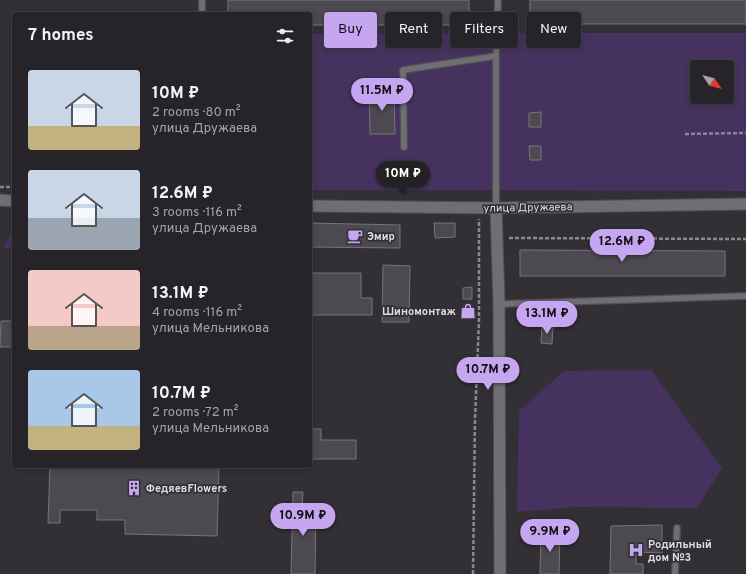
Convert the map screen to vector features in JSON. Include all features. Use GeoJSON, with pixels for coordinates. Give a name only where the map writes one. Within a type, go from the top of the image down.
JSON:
{"type":"FeatureCollection","features":[{"type":"Feature","properties":{"kind":"street"},"geometry":{"type":"LineString","coordinates":[[0,200],[12,201]]}},
{"type":"Feature","properties":{"kind":"street","name":"улица Дружаева"},"geometry":{"type":"LineString","coordinates":[[312,206],[496,208],[746,204]]}},
{"type":"Feature","properties":{"kind":"street"},"geometry":{"type":"LineString","coordinates":[[496,208],[499,304],[500,574]]}},
{"type":"Feature","properties":{"kind":"lane"},"geometry":{"type":"LineString","coordinates":[[202,0],[202,12]]}},
{"type":"Feature","properties":{"kind":"lane"},"geometry":{"type":"LineString","coordinates":[[496,208],[496,56],[498,0]]}},
{"type":"Feature","properties":{"kind":"lane"},"geometry":{"type":"LineString","coordinates":[[404,147],[403,70],[496,56]]}},
{"type":"Feature","properties":{"kind":"lane"},"geometry":{"type":"LineString","coordinates":[[499,304],[746,296]]}},
{"type":"Feature","properties":{"kind":"lane"},"geometry":{"type":"LineString","coordinates":[[675,574],[677,528]]}},
{"type":"Feature","properties":{"kind":"path"},"geometry":{"type":"LineString","coordinates":[[685,134],[746,133]]}},
{"type":"Feature","properties":{"kind":"path"},"geometry":{"type":"LineString","coordinates":[[0,187],[12,187]]}},
{"type":"Feature","properties":{"kind":"path"},"geometry":{"type":"LineString","coordinates":[[498,238],[746,239]]}},
{"type":"Feature","properties":{"kind":"path"},"geometry":{"type":"LineString","coordinates":[[473,574],[475,419],[479,321],[479,239]]}},
{"type":"Feature","properties":{"kind":"shaded area"},"geometry":{"type":"Polygon","coordinates":[[[526,31],[526,48],[581,48],[581,33],[746,33],[746,191],[312,190],[312,34],[324,34],[324,48],[377,48],[377,34],[385,34],[385,48],[442,48],[442,33],[450,33],[450,48],[518,48],[518,33],[525,33],[526,31]]]}},
{"type":"Feature","properties":{"kind":"shaded area"},"geometry":{"type":"Polygon","coordinates":[[[12,229],[12,248],[4,248],[12,229]]]}},
{"type":"Feature","properties":{"kind":"shaded area"},"geometry":{"type":"Polygon","coordinates":[[[651,370],[722,468],[697,508],[576,507],[517,512],[519,411],[564,371],[651,370]]]}},
{"type":"Feature","properties":{"kind":"building"},"geometry":{"type":"Polygon","coordinates":[[[228,0],[469,0],[469,12],[450,12],[450,25],[442,25],[442,12],[385,12],[385,25],[377,25],[377,12],[324,12],[324,25],[312,25],[312,12],[228,12],[228,0]]]}},
{"type":"Feature","properties":{"kind":"building"},"geometry":{"type":"Polygon","coordinates":[[[530,0],[746,0],[746,24],[581,24],[581,12],[530,12],[530,0]]]}},
{"type":"Feature","properties":{"kind":"building"},"geometry":{"type":"Polygon","coordinates":[[[369,91],[394,91],[395,134],[370,134],[369,91]]]}},
{"type":"Feature","properties":{"kind":"building"},"geometry":{"type":"Polygon","coordinates":[[[541,112],[541,127],[529,127],[529,113],[541,112]]]}},
{"type":"Feature","properties":{"kind":"building"},"geometry":{"type":"Polygon","coordinates":[[[529,146],[541,146],[541,160],[530,160],[529,146]]]}},
{"type":"Feature","properties":{"kind":"building","name":"Эмир"},"geometry":{"type":"Polygon","coordinates":[[[312,223],[400,225],[400,248],[312,247],[312,223]]]}},
{"type":"Feature","properties":{"kind":"building"},"geometry":{"type":"Polygon","coordinates":[[[434,223],[455,223],[455,237],[435,238],[434,223]]]}},
{"type":"Feature","properties":{"kind":"building"},"geometry":{"type":"Polygon","coordinates":[[[520,250],[725,251],[725,276],[520,276],[520,250]]]}},
{"type":"Feature","properties":{"kind":"building"},"geometry":{"type":"Polygon","coordinates":[[[383,265],[410,266],[409,322],[382,322],[383,265]]]}},
{"type":"Feature","properties":{"kind":"building"},"geometry":{"type":"Polygon","coordinates":[[[312,273],[361,273],[361,298],[372,298],[372,315],[312,315],[312,273]]]}},
{"type":"Feature","properties":{"kind":"building"},"geometry":{"type":"Polygon","coordinates":[[[472,287],[472,299],[463,299],[463,288],[472,287]]]}},
{"type":"Feature","properties":{"kind":"building","name":"Шиномонтаж"},"geometry":{"type":"Polygon","coordinates":[[[463,306],[472,306],[473,317],[464,317],[463,306]]]}},
{"type":"Feature","properties":{"kind":"building"},"geometry":{"type":"Polygon","coordinates":[[[1,321],[12,321],[12,347],[0,347],[1,321]]]}},
{"type":"Feature","properties":{"kind":"building"},"geometry":{"type":"Polygon","coordinates":[[[542,326],[553,326],[552,344],[541,343],[542,326]]]}},
{"type":"Feature","properties":{"kind":"building"},"geometry":{"type":"Polygon","coordinates":[[[312,429],[321,429],[321,440],[356,440],[356,459],[312,459],[312,429]]]}},
{"type":"Feature","properties":{"kind":"building","name":"ФедяевFlowers"},"geometry":{"type":"Polygon","coordinates":[[[50,468],[219,468],[217,536],[125,534],[125,520],[97,520],[97,510],[60,510],[60,523],[48,523],[50,468]]]}},
{"type":"Feature","properties":{"kind":"building"},"geometry":{"type":"Polygon","coordinates":[[[293,492],[303,492],[302,507],[316,507],[315,574],[291,574],[293,492]]]}},
{"type":"Feature","properties":{"kind":"building"},"geometry":{"type":"Polygon","coordinates":[[[662,525],[662,553],[636,552],[636,564],[643,564],[643,574],[610,574],[611,526],[662,525]]]}},
{"type":"Feature","properties":{"kind":"building"},"geometry":{"type":"Polygon","coordinates":[[[541,531],[560,532],[559,574],[540,574],[541,531]]]}},
{"type":"Feature","properties":{"kind":"place","name":"Эмир"},"geometry":{"type":"Point","coordinates":[355,236]}},
{"type":"Feature","properties":{"kind":"place","name":"Шиномонтаж"},"geometry":{"type":"Point","coordinates":[468,311]}},
{"type":"Feature","properties":{"kind":"place","name":"ФедяевFlowers"},"geometry":{"type":"Point","coordinates":[134,488]}},
{"type":"Feature","properties":{"kind":"place","name":"Родильный дом №3"},"geometry":{"type":"Point","coordinates":[636,550]}}]}
